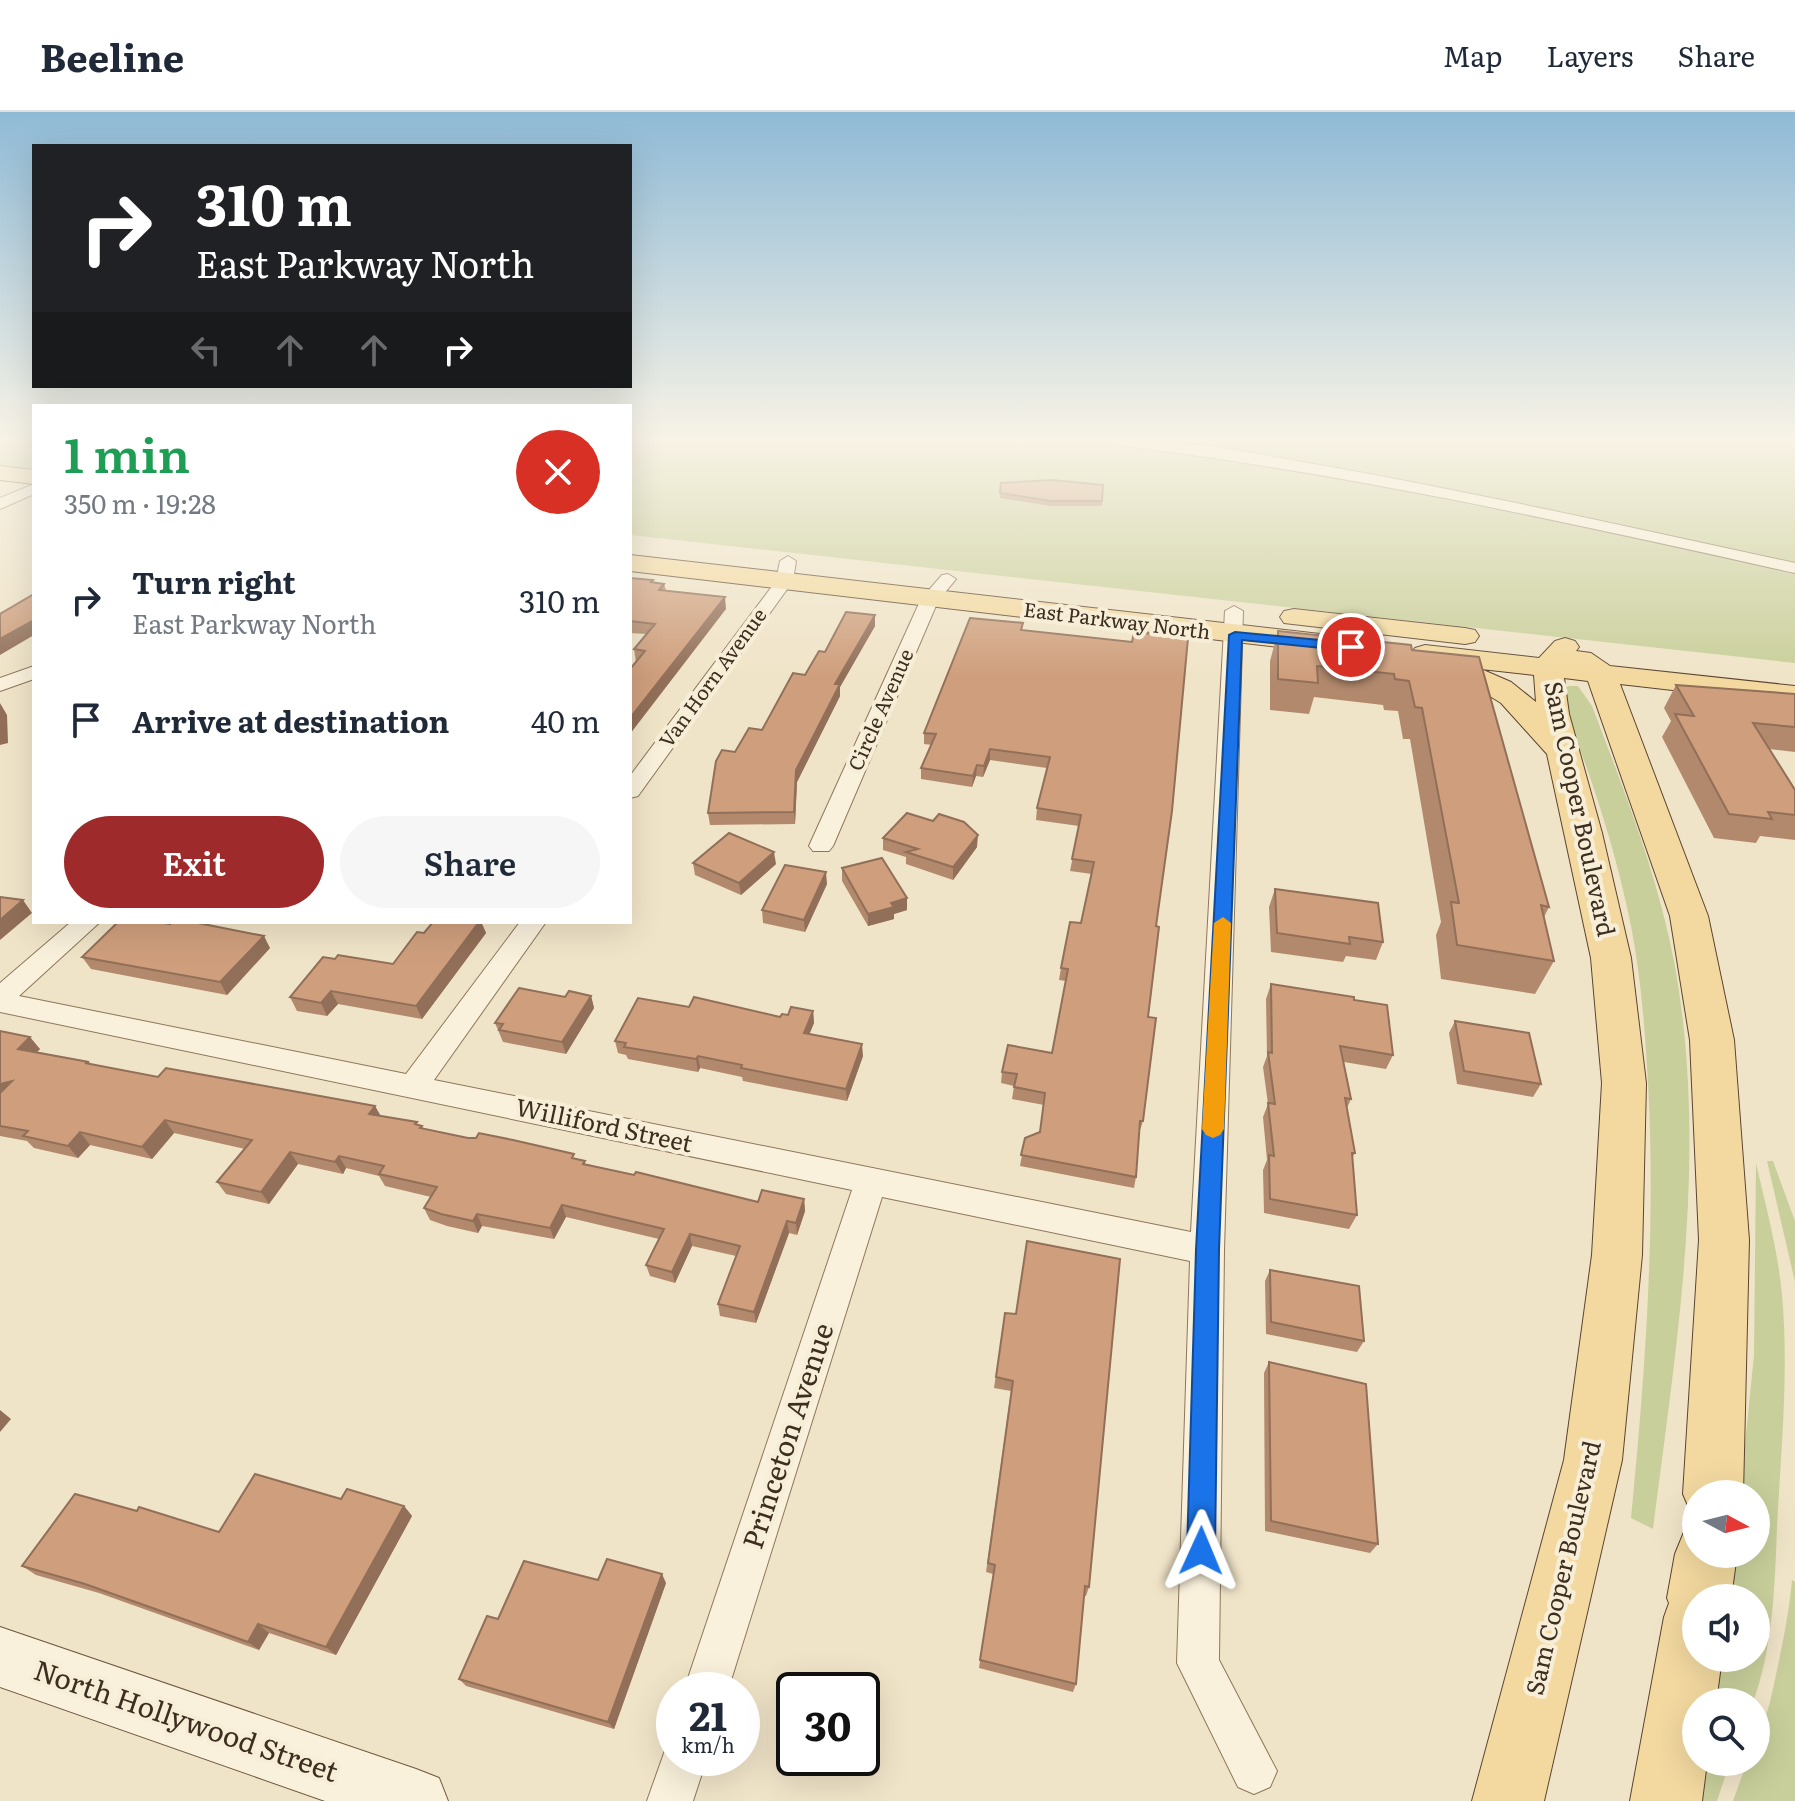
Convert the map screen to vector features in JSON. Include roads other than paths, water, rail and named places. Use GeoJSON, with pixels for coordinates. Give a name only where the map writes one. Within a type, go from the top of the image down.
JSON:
{"type":"FeatureCollection","features":[{"type":"Feature","properties":{"kind":"main road","name":"East Parkway North"},"geometry":{"type":"LineString","coordinates":[[632,543],[786,571],[1235,623],[1556,656]]}},
{"type":"Feature","properties":{"kind":"main road","name":"East Parkway North"},"geometry":{"type":"LineString","coordinates":[[632,563],[786,571]]}},
{"type":"Feature","properties":{"kind":"main road","name":"East Parkway North"},"geometry":{"type":"LineString","coordinates":[[1235,623],[1351,647],[1795,671]]}},
{"type":"Feature","properties":{"kind":"main road"},"geometry":{"type":"LineString","coordinates":[[1351,647],[1439,666],[1504,688],[1527,707],[1565,759]]}},
{"type":"Feature","properties":{"kind":"main road","name":"Sam Cooper Boulevard"},"geometry":{"type":"LineString","coordinates":[[1508,1801],[1593,1460],[1617,1255],[1624,1068],[1611,958],[1553,714],[1556,656],[1600,672],[1689,916],[1712,1040],[1724,1240],[1714,1480]]}},
{"type":"Feature","properties":{"kind":"main road"},"geometry":{"type":"LineString","coordinates":[[1600,672],[1795,695]]}},
{"type":"Feature","properties":{"kind":"main road","name":"North Hollywood Street"},"geometry":{"type":"LineString","coordinates":[[0,1657],[416,1801]]}},
{"type":"Feature","properties":{"kind":"main road"},"geometry":{"type":"LineString","coordinates":[[1666,1801],[1687,1672]]}},
{"type":"Feature","properties":{"kind":"street"},"geometry":{"type":"LineString","coordinates":[[1573,519],[1795,568]]}},
{"type":"Feature","properties":{"kind":"street","name":"Van Horn Avenue"},"geometry":{"type":"LineString","coordinates":[[632,788],[786,571]]}},
{"type":"Feature","properties":{"kind":"street","name":"Circle Avenue"},"geometry":{"type":"LineString","coordinates":[[821,846],[939,589]]}},
{"type":"Feature","properties":{"kind":"street"},"geometry":{"type":"LineString","coordinates":[[1235,623],[1207,1250],[1198,1663],[1254,1771]]}},
{"type":"Feature","properties":{"kind":"street"},"geometry":{"type":"LineString","coordinates":[[0,685],[32,673]]}},
{"type":"Feature","properties":{"kind":"street"},"geometry":{"type":"LineString","coordinates":[[0,1000],[85,924]]}},
{"type":"Feature","properties":{"kind":"street"},"geometry":{"type":"LineString","coordinates":[[413,1086],[532,924]]}},
{"type":"Feature","properties":{"kind":"street","name":"Williford Street"},"geometry":{"type":"LineString","coordinates":[[0,1000],[1207,1250]]}},
{"type":"Feature","properties":{"kind":"street","name":"Princeton Avenue"},"geometry":{"type":"LineString","coordinates":[[712,1672],[871,1182]]}},
{"type":"Feature","properties":{"kind":"street"},"geometry":{"type":"LineString","coordinates":[[670,1801],[678,1776]]}}]}
